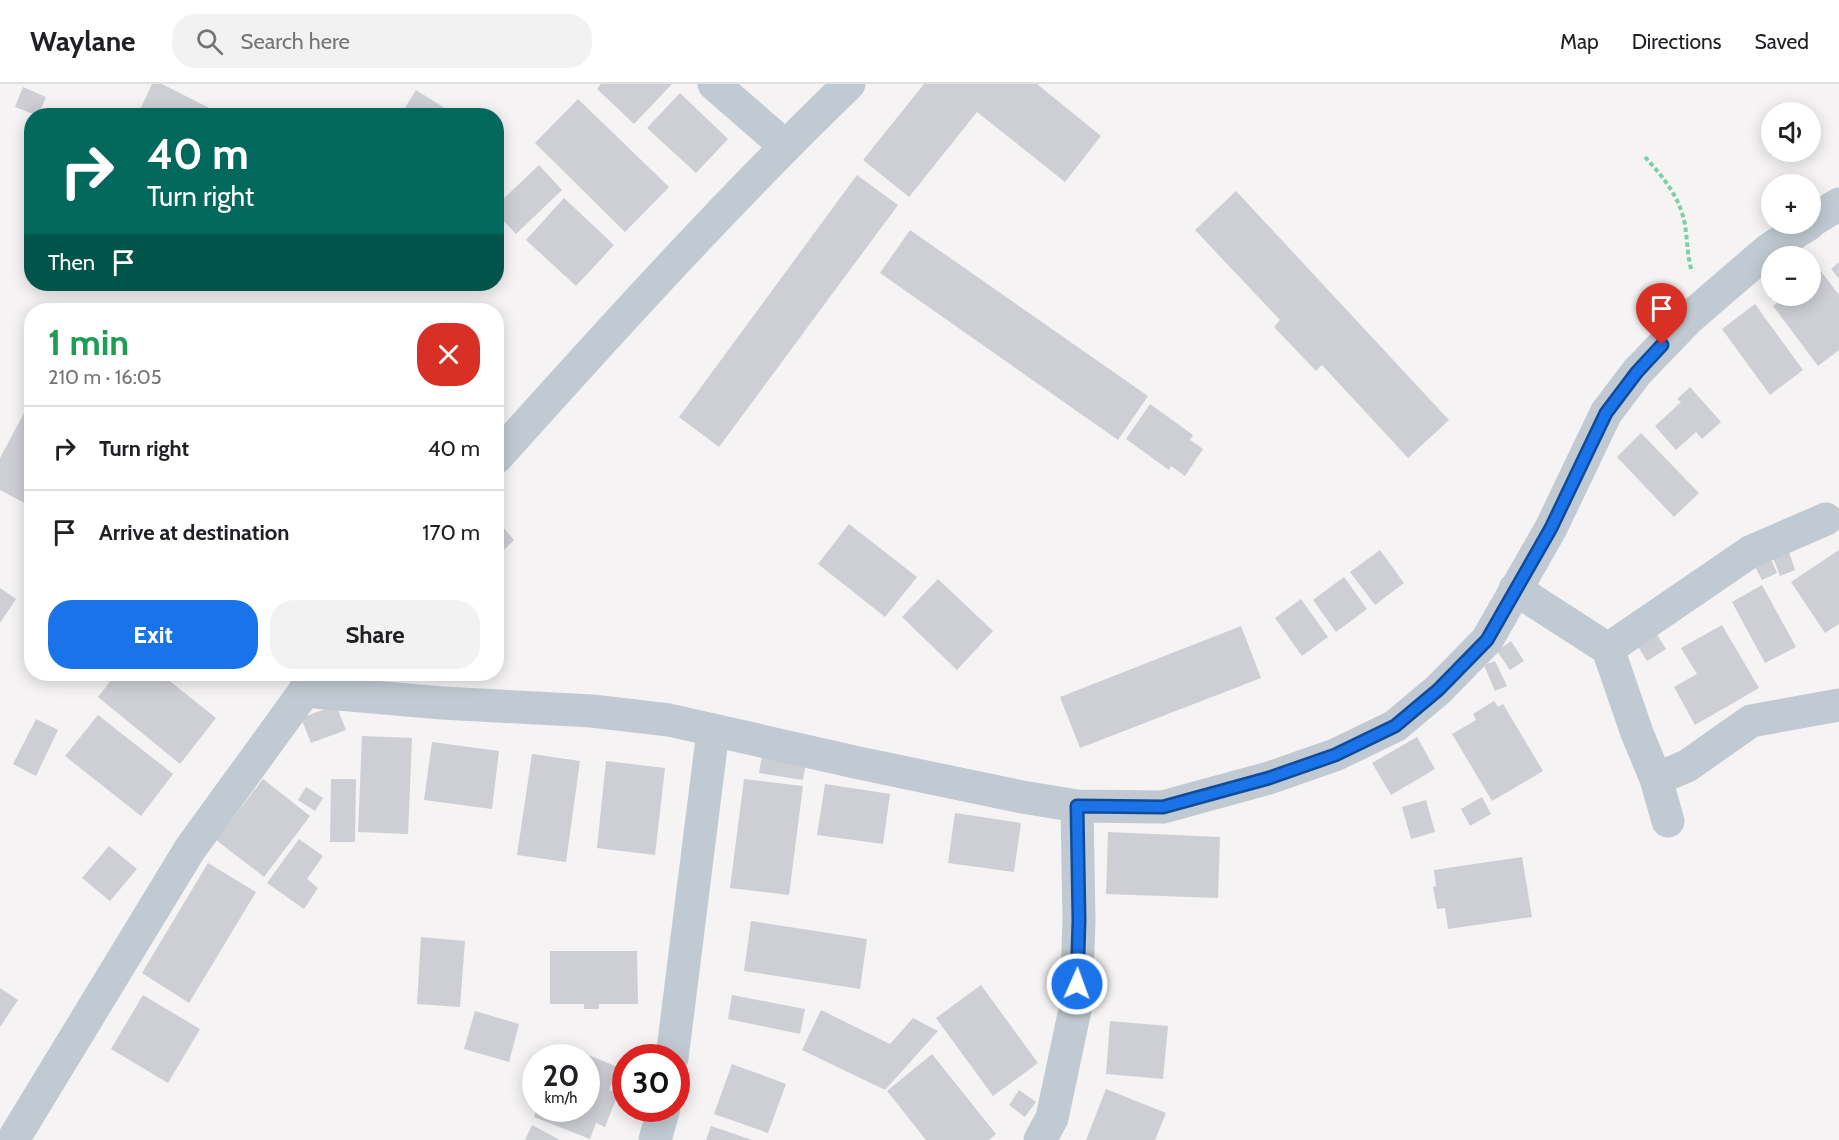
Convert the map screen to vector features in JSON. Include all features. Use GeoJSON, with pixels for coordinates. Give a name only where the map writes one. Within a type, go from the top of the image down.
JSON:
{"type":"FeatureCollection","features":[{"type":"Feature","properties":{"kind":"street"},"geometry":{"type":"LineString","coordinates":[[714,84],[785,146]]}},
{"type":"Feature","properties":{"kind":"street"},"geometry":{"type":"LineString","coordinates":[[504,449],[785,146],[849,84]]}},
{"type":"Feature","properties":{"kind":"street"},"geometry":{"type":"LineString","coordinates":[[1821,216],[1839,204]]}},
{"type":"Feature","properties":{"kind":"street"},"geometry":{"type":"LineString","coordinates":[[13,1140],[190,849],[310,682],[442,703],[592,711],[669,720],[1010,795],[1077,806],[1163,807],[1269,778],[1335,755],[1395,726],[1438,690],[1487,640],[1551,528],[1606,413],[1637,372],[1688,319],[1768,250],[1793,234]]}},
{"type":"Feature","properties":{"kind":"street"},"geometry":{"type":"LineString","coordinates":[[1608,649],[1750,552],[1826,519]]}},
{"type":"Feature","properties":{"kind":"street"},"geometry":{"type":"LineString","coordinates":[[1515,590],[1608,649],[1637,733],[1656,779],[1668,821]]}},
{"type":"Feature","properties":{"kind":"street"},"geometry":{"type":"LineString","coordinates":[[1656,779],[1687,766],[1751,721],[1839,705]]}},
{"type":"Feature","properties":{"kind":"street"},"geometry":{"type":"LineString","coordinates":[[674,1044],[713,731]]}},
{"type":"Feature","properties":{"kind":"street"},"geometry":{"type":"LineString","coordinates":[[1040,1140],[1052,1118],[1076,1005],[1079,920],[1077,806]]}},
{"type":"Feature","properties":{"kind":"street"},"geometry":{"type":"LineString","coordinates":[[655,1140],[660,1122]]}},
{"type":"Feature","properties":{"kind":"path"},"geometry":{"type":"LineString","coordinates":[[1645,157],[1669,183],[1683,216],[1688,259],[1702,307]]}},
{"type":"Feature","properties":{"kind":"building"},"geometry":{"type":"Polygon","coordinates":[[[152,84],[162,84],[209,108],[141,108],[152,84]]]}},
{"type":"Feature","properties":{"kind":"building"},"geometry":{"type":"Polygon","coordinates":[[[601,84],[672,84],[634,124],[597,89],[601,84]]]}},
{"type":"Feature","properties":{"kind":"building"},"geometry":{"type":"Polygon","coordinates":[[[924,84],[1037,84],[1101,136],[1065,182],[977,112],[909,197],[863,160],[924,84]]]}},
{"type":"Feature","properties":{"kind":"building"},"geometry":{"type":"Polygon","coordinates":[[[23,87],[46,97],[41,108],[24,108],[24,111],[15,107],[23,87]]]}},
{"type":"Feature","properties":{"kind":"building"},"geometry":{"type":"Polygon","coordinates":[[[416,90],[444,108],[405,108],[416,90]]]}},
{"type":"Feature","properties":{"kind":"building"},"geometry":{"type":"Polygon","coordinates":[[[680,93],[728,139],[696,173],[647,128],[680,93]]]}},
{"type":"Feature","properties":{"kind":"building"},"geometry":{"type":"Polygon","coordinates":[[[578,99],[669,187],[625,232],[535,143],[578,99]]]}},
{"type":"Feature","properties":{"kind":"building"},"geometry":{"type":"Polygon","coordinates":[[[539,165],[562,190],[516,234],[504,221],[504,198],[539,165]]]}},
{"type":"Feature","properties":{"kind":"building"},"geometry":{"type":"Polygon","coordinates":[[[857,175],[898,205],[719,447],[679,417],[857,175]]]}},
{"type":"Feature","properties":{"kind":"building"},"geometry":{"type":"Polygon","coordinates":[[[1236,191],[1449,420],[1408,458],[1322,365],[1316,371],[1274,327],[1280,320],[1195,230],[1236,191]]]}},
{"type":"Feature","properties":{"kind":"building"},"geometry":{"type":"Polygon","coordinates":[[[564,198],[614,245],[576,286],[526,240],[564,198]]]}},
{"type":"Feature","properties":{"kind":"building"},"geometry":{"type":"Polygon","coordinates":[[[910,230],[1148,396],[1118,440],[880,273],[910,230]]]}},
{"type":"Feature","properties":{"kind":"building"},"geometry":{"type":"Polygon","coordinates":[[[1839,262],[1839,279],[1831,269],[1839,262]]]}},
{"type":"Feature","properties":{"kind":"building"},"geometry":{"type":"Polygon","coordinates":[[[1821,271],[1839,295],[1839,350],[1818,366],[1773,306],[1821,306],[1821,271]]]}},
{"type":"Feature","properties":{"kind":"building"},"geometry":{"type":"Polygon","coordinates":[[[1755,304],[1803,370],[1770,395],[1722,329],[1755,304]]]}},
{"type":"Feature","properties":{"kind":"building"},"geometry":{"type":"Polygon","coordinates":[[[1690,387],[1721,422],[1702,439],[1696,432],[1676,450],[1655,426],[1681,402],[1677,399],[1690,387]]]}},
{"type":"Feature","properties":{"kind":"building"},"geometry":{"type":"Polygon","coordinates":[[[1150,404],[1193,435],[1190,440],[1203,449],[1185,476],[1171,466],[1169,470],[1126,439],[1150,404]]]}},
{"type":"Feature","properties":{"kind":"building"},"geometry":{"type":"Polygon","coordinates":[[[24,413],[24,503],[0,490],[0,458],[24,413]]]}},
{"type":"Feature","properties":{"kind":"building"},"geometry":{"type":"Polygon","coordinates":[[[1641,433],[1699,493],[1674,517],[1617,457],[1641,433]]]}},
{"type":"Feature","properties":{"kind":"building"},"geometry":{"type":"Polygon","coordinates":[[[849,524],[917,577],[885,617],[818,564],[849,524]]]}},
{"type":"Feature","properties":{"kind":"building"},"geometry":{"type":"Polygon","coordinates":[[[504,528],[514,540],[504,550],[504,528]]]}},
{"type":"Feature","properties":{"kind":"building"},"geometry":{"type":"Polygon","coordinates":[[[1788,549],[1795,570],[1780,576],[1772,555],[1788,549]]]}},
{"type":"Feature","properties":{"kind":"building"},"geometry":{"type":"Polygon","coordinates":[[[1380,550],[1404,583],[1375,605],[1350,572],[1380,550]]]}},
{"type":"Feature","properties":{"kind":"building"},"geometry":{"type":"Polygon","coordinates":[[[1839,550],[1839,624],[1825,633],[1791,582],[1839,550]]]}},
{"type":"Feature","properties":{"kind":"building"},"geometry":{"type":"Polygon","coordinates":[[[1770,557],[1777,573],[1762,580],[1754,565],[1770,557]]]}},
{"type":"Feature","properties":{"kind":"building"},"geometry":{"type":"Polygon","coordinates":[[[1344,577],[1367,609],[1336,632],[1313,600],[1344,577]]]}},
{"type":"Feature","properties":{"kind":"building"},"geometry":{"type":"Polygon","coordinates":[[[938,579],[993,631],[957,670],[902,617],[938,579]]]}},
{"type":"Feature","properties":{"kind":"building"},"geometry":{"type":"Polygon","coordinates":[[[1762,585],[1796,647],[1765,663],[1732,602],[1762,585]]]}},
{"type":"Feature","properties":{"kind":"building"},"geometry":{"type":"Polygon","coordinates":[[[0,588],[16,599],[0,623],[0,588]]]}},
{"type":"Feature","properties":{"kind":"building"},"geometry":{"type":"Polygon","coordinates":[[[1301,599],[1328,637],[1302,656],[1275,618],[1301,599]]]}},
{"type":"Feature","properties":{"kind":"building"},"geometry":{"type":"Polygon","coordinates":[[[1722,625],[1759,688],[1695,725],[1674,687],[1697,674],[1681,648],[1722,625]]]}},
{"type":"Feature","properties":{"kind":"building"},"geometry":{"type":"Polygon","coordinates":[[[1241,626],[1261,678],[1080,748],[1060,697],[1241,626]]]}},
{"type":"Feature","properties":{"kind":"building"},"geometry":{"type":"Polygon","coordinates":[[[1656,633],[1666,649],[1647,661],[1637,645],[1656,633]]]}},
{"type":"Feature","properties":{"kind":"building"},"geometry":{"type":"Polygon","coordinates":[[[1511,641],[1524,661],[1510,670],[1497,651],[1511,641]]]}},
{"type":"Feature","properties":{"kind":"building"},"geometry":{"type":"Polygon","coordinates":[[[1495,661],[1507,686],[1495,691],[1484,665],[1495,661]]]}},
{"type":"Feature","properties":{"kind":"building"},"geometry":{"type":"Polygon","coordinates":[[[111,681],[170,681],[216,718],[180,764],[98,697],[111,681]]]}},
{"type":"Feature","properties":{"kind":"building"},"geometry":{"type":"Polygon","coordinates":[[[1494,701],[1498,707],[1503,704],[1543,771],[1492,801],[1452,734],[1476,720],[1473,714],[1494,701]]]}},
{"type":"Feature","properties":{"kind":"building"},"geometry":{"type":"Polygon","coordinates":[[[336,705],[346,730],[311,743],[301,718],[336,705]]]}},
{"type":"Feature","properties":{"kind":"building"},"geometry":{"type":"Polygon","coordinates":[[[98,715],[173,774],[141,816],[65,756],[98,715]]]}},
{"type":"Feature","properties":{"kind":"building"},"geometry":{"type":"Polygon","coordinates":[[[36,719],[58,730],[36,776],[13,764],[36,719]]]}},
{"type":"Feature","properties":{"kind":"building"},"geometry":{"type":"Polygon","coordinates":[[[362,736],[412,738],[408,834],[358,832],[362,736]]]}},
{"type":"Feature","properties":{"kind":"building"},"geometry":{"type":"Polygon","coordinates":[[[1417,737],[1435,769],[1391,795],[1372,763],[1417,737]]]}},
{"type":"Feature","properties":{"kind":"building"},"geometry":{"type":"Polygon","coordinates":[[[432,742],[499,751],[492,809],[424,800],[432,742]]]}},
{"type":"Feature","properties":{"kind":"building"},"geometry":{"type":"Polygon","coordinates":[[[532,754],[580,761],[566,862],[517,855],[532,754]]]}},
{"type":"Feature","properties":{"kind":"building"},"geometry":{"type":"Polygon","coordinates":[[[762,756],[806,763],[803,780],[759,773],[762,756]]]}},
{"type":"Feature","properties":{"kind":"building"},"geometry":{"type":"Polygon","coordinates":[[[606,761],[665,768],[655,855],[597,848],[606,761]]]}},
{"type":"Feature","properties":{"kind":"building"},"geometry":{"type":"Polygon","coordinates":[[[263,779],[310,816],[264,877],[216,840],[263,779]]]}},
{"type":"Feature","properties":{"kind":"building"},"geometry":{"type":"Polygon","coordinates":[[[331,779],[356,779],[355,842],[330,842],[331,779]]]}},
{"type":"Feature","properties":{"kind":"building"},"geometry":{"type":"Polygon","coordinates":[[[744,779],[803,786],[789,895],[730,888],[744,779]]]}},
{"type":"Feature","properties":{"kind":"building"},"geometry":{"type":"Polygon","coordinates":[[[825,784],[890,794],[883,844],[817,835],[825,784]]]}},
{"type":"Feature","properties":{"kind":"building"},"geometry":{"type":"Polygon","coordinates":[[[306,787],[323,798],[315,811],[298,800],[306,787]]]}},
{"type":"Feature","properties":{"kind":"building"},"geometry":{"type":"Polygon","coordinates":[[[1482,797],[1491,814],[1470,826],[1461,809],[1482,797]]]}},
{"type":"Feature","properties":{"kind":"building"},"geometry":{"type":"Polygon","coordinates":[[[1426,800],[1435,832],[1411,839],[1402,807],[1426,800]]]}},
{"type":"Feature","properties":{"kind":"building"},"geometry":{"type":"Polygon","coordinates":[[[955,813],[1021,823],[1014,872],[948,863],[955,813]]]}},
{"type":"Feature","properties":{"kind":"building"},"geometry":{"type":"Polygon","coordinates":[[[1108,832],[1220,837],[1218,898],[1106,894],[1108,832]]]}},
{"type":"Feature","properties":{"kind":"building"},"geometry":{"type":"Polygon","coordinates":[[[299,839],[323,856],[307,879],[318,888],[304,909],[267,883],[299,839]]]}},
{"type":"Feature","properties":{"kind":"building"},"geometry":{"type":"Polygon","coordinates":[[[109,846],[137,869],[110,901],[82,878],[109,846]]]}},
{"type":"Feature","properties":{"kind":"building"},"geometry":{"type":"Polygon","coordinates":[[[1522,857],[1532,917],[1448,929],[1445,908],[1437,909],[1433,887],[1436,886],[1434,870],[1522,857]]]}},
{"type":"Feature","properties":{"kind":"building"},"geometry":{"type":"Polygon","coordinates":[[[208,863],[256,892],[189,1003],[142,973],[208,863]]]}},
{"type":"Feature","properties":{"kind":"building"},"geometry":{"type":"Polygon","coordinates":[[[751,921],[867,939],[860,989],[744,971],[751,921]]]}},
{"type":"Feature","properties":{"kind":"building"},"geometry":{"type":"Polygon","coordinates":[[[421,937],[465,941],[460,1007],[417,1004],[421,937]]]}},
{"type":"Feature","properties":{"kind":"building"},"geometry":{"type":"Polygon","coordinates":[[[550,951],[637,951],[638,1004],[599,1004],[599,1009],[584,1009],[584,1004],[550,1004],[550,951]]]}},
{"type":"Feature","properties":{"kind":"building"},"geometry":{"type":"Polygon","coordinates":[[[981,985],[1038,1063],[993,1096],[936,1018],[981,985]]]}},
{"type":"Feature","properties":{"kind":"building"},"geometry":{"type":"Polygon","coordinates":[[[0,988],[18,1000],[0,1027],[0,988]]]}},
{"type":"Feature","properties":{"kind":"building"},"geometry":{"type":"Polygon","coordinates":[[[143,995],[200,1029],[168,1083],[111,1049],[143,995]]]}},
{"type":"Feature","properties":{"kind":"building"},"geometry":{"type":"Polygon","coordinates":[[[732,995],[805,1009],[800,1034],[728,1019],[732,995]]]}},
{"type":"Feature","properties":{"kind":"building"},"geometry":{"type":"Polygon","coordinates":[[[821,1010],[890,1044],[913,1018],[938,1031],[885,1090],[802,1050],[821,1010]]]}},
{"type":"Feature","properties":{"kind":"building"},"geometry":{"type":"Polygon","coordinates":[[[475,1011],[519,1024],[509,1062],[464,1049],[475,1011]]]}},
{"type":"Feature","properties":{"kind":"building"},"geometry":{"type":"Polygon","coordinates":[[[1110,1021],[1168,1026],[1163,1079],[1106,1074],[1110,1021]]]}},
{"type":"Feature","properties":{"kind":"building"},"geometry":{"type":"Polygon","coordinates":[[[932,1054],[996,1134],[989,1140],[926,1140],[887,1091],[932,1054]]]}},
{"type":"Feature","properties":{"kind":"building"},"geometry":{"type":"Polygon","coordinates":[[[600,1060],[612,1065],[612,1082],[609,1090],[612,1091],[612,1109],[605,1127],[596,1123],[590,1139],[547,1122],[600,1122],[600,1060]]]}},
{"type":"Feature","properties":{"kind":"building"},"geometry":{"type":"Polygon","coordinates":[[[732,1064],[786,1084],[768,1133],[714,1114],[732,1064]]]}},
{"type":"Feature","properties":{"kind":"building"},"geometry":{"type":"Polygon","coordinates":[[[1106,1089],[1166,1113],[1155,1140],[1086,1140],[1106,1089]]]}},
{"type":"Feature","properties":{"kind":"building"},"geometry":{"type":"Polygon","coordinates":[[[1019,1090],[1036,1102],[1025,1117],[1009,1105],[1019,1090]]]}},
{"type":"Feature","properties":{"kind":"building"},"geometry":{"type":"Polygon","coordinates":[[[532,1125],[560,1140],[525,1140],[532,1125]]]}},
{"type":"Feature","properties":{"kind":"building"},"geometry":{"type":"Polygon","coordinates":[[[711,1126],[752,1140],[706,1140],[711,1126]]]}},
{"type":"Feature","properties":{"kind":"route"},"geometry":{"type":"LineString","coordinates":[[1077,984],[1079,920],[1077,806],[1163,807],[1269,778],[1335,755],[1395,726],[1438,690],[1487,640],[1551,528],[1606,413],[1637,372],[1662,345]]}}]}
